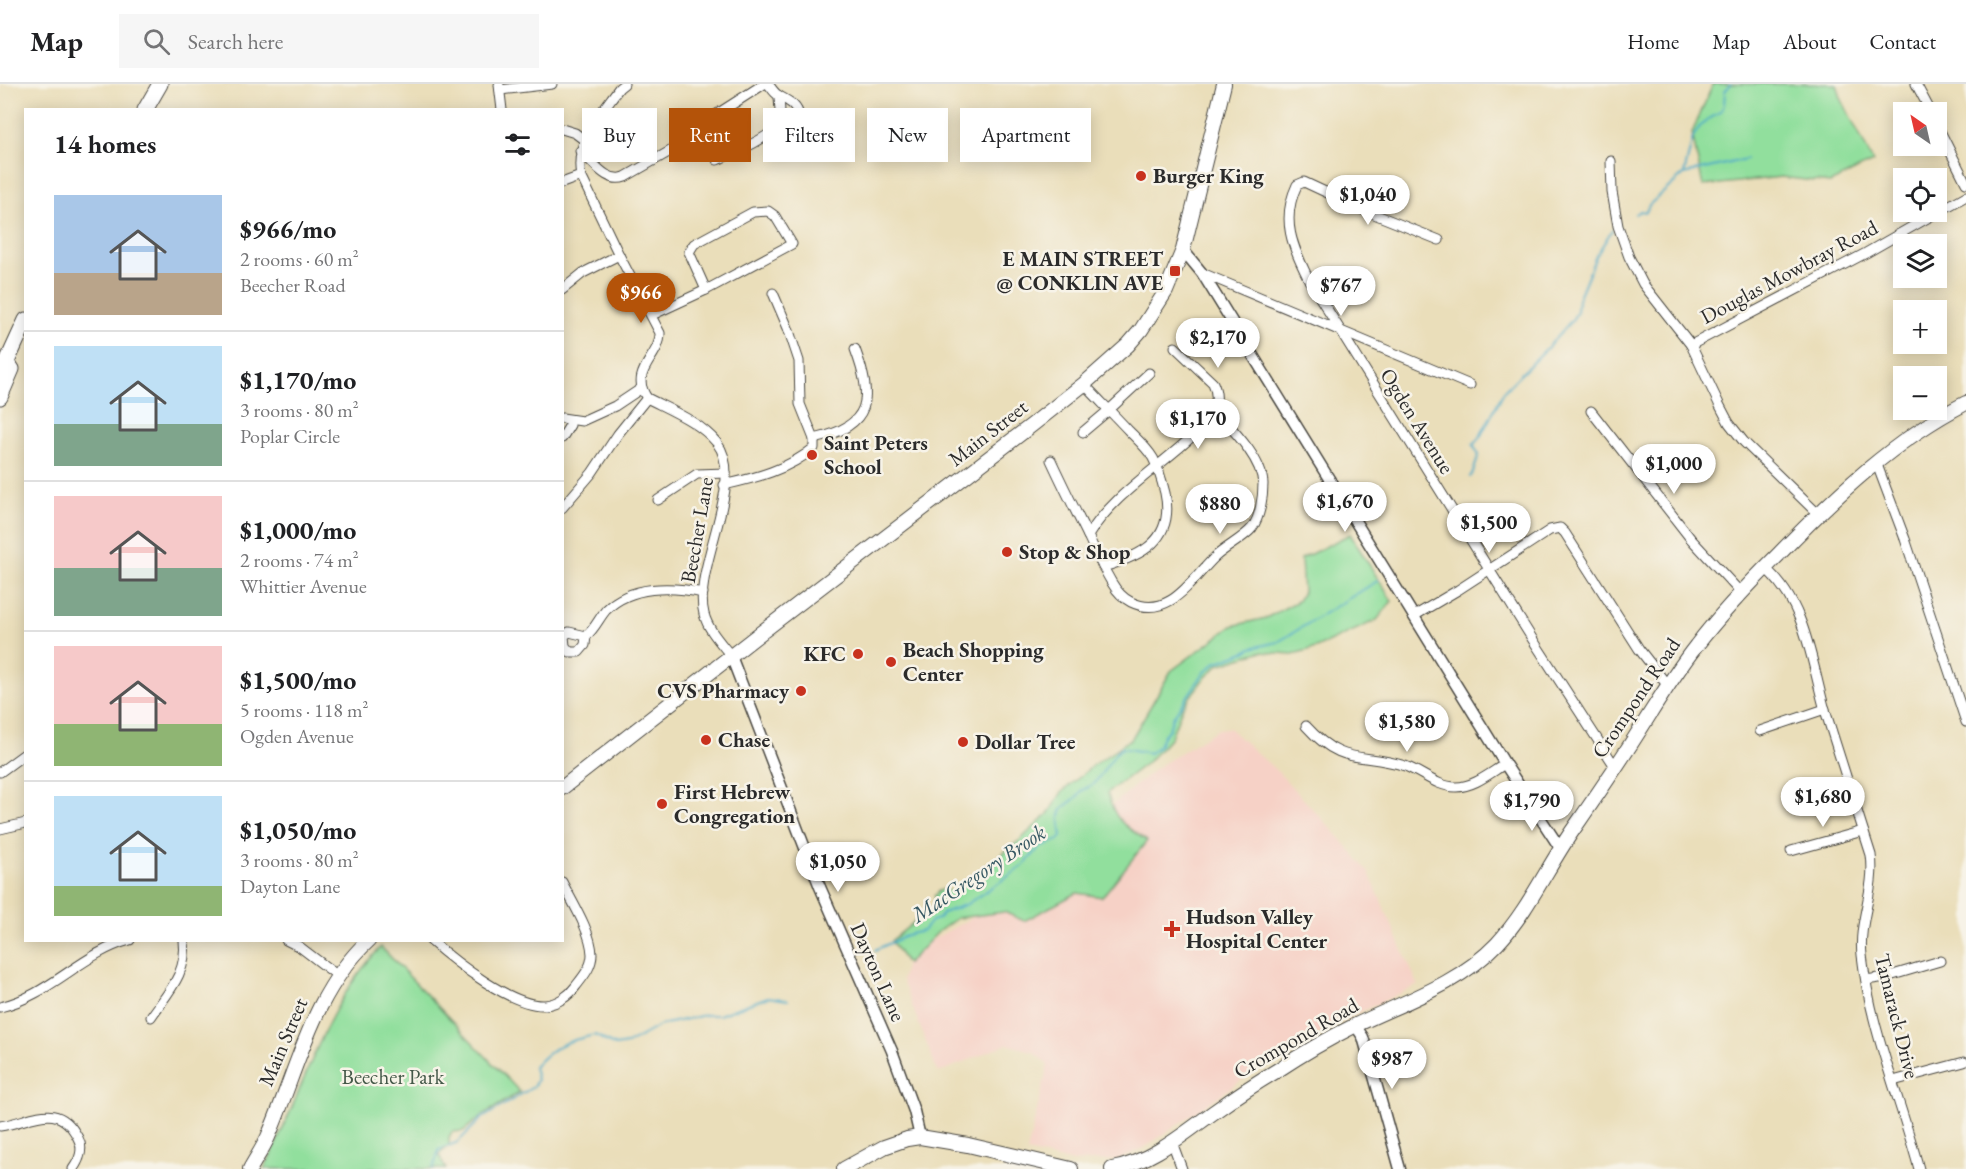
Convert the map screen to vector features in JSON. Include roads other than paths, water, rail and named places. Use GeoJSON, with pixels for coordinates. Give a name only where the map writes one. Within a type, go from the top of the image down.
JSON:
{"type":"FeatureCollection","features":[{"type":"Feature","properties":{"kind":"highway"},"geometry":{"type":"LineString","coordinates":[[135,108],[149,84]]}},
{"type":"Feature","properties":{"kind":"highway"},"geometry":{"type":"LineString","coordinates":[[146,108],[160,84]]}},
{"type":"Feature","properties":{"kind":"highway"},"geometry":{"type":"LineString","coordinates":[[0,377],[24,324]]}},
{"type":"Feature","properties":{"kind":"highway"},"geometry":{"type":"LineString","coordinates":[[0,397],[24,345]]}},
{"type":"Feature","properties":{"kind":"main road","name":"Main Street"},"geometry":{"type":"LineString","coordinates":[[564,786],[1084,384],[1128,345],[1142,330],[1166,291],[1183,250],[1224,84]]}},
{"type":"Feature","properties":{"kind":"main road","name":"Crompond Road"},"geometry":{"type":"LineString","coordinates":[[1112,1169],[1146,1157],[1172,1142],[1277,1070],[1355,1025],[1433,990],[1480,959],[1517,919],[1560,848],[1616,768],[1668,686],[1695,647],[1742,593],[1818,514],[1876,462],[1923,428],[1966,403]]}},
{"type":"Feature","properties":{"kind":"main road","name":"Main Street"},"geometry":{"type":"LineString","coordinates":[[250,1169],[267,1138],[306,1034],[325,996],[338,976],[367,942]]}},
{"type":"Feature","properties":{"kind":"main road"},"geometry":{"type":"LineString","coordinates":[[844,1169],[884,1147],[906,1139],[920,1137],[968,1145],[1071,1169]]}},
{"type":"Feature","properties":{"kind":"street"},"geometry":{"type":"LineString","coordinates":[[502,108],[499,87],[552,84]]}},
{"type":"Feature","properties":{"kind":"street"},"geometry":{"type":"LineString","coordinates":[[727,108],[766,84],[779,96],[788,99],[796,108]]}},
{"type":"Feature","properties":{"kind":"street"},"geometry":{"type":"LineString","coordinates":[[1916,84],[1926,102]]}},
{"type":"Feature","properties":{"kind":"street"},"geometry":{"type":"LineString","coordinates":[[604,108],[618,85]]}},
{"type":"Feature","properties":{"kind":"street"},"geometry":{"type":"LineString","coordinates":[[779,96],[780,108]]}},
{"type":"Feature","properties":{"kind":"street"},"geometry":{"type":"LineString","coordinates":[[564,130],[582,138]]}},
{"type":"Feature","properties":{"kind":"street"},"geometry":{"type":"LineString","coordinates":[[564,506],[592,473],[618,434],[647,398],[642,388],[643,369],[660,342],[660,333],[652,315],[619,255],[581,176],[579,159],[582,145]]}},
{"type":"Feature","properties":{"kind":"street"},"geometry":{"type":"LineString","coordinates":[[1947,145],[1966,183]]}},
{"type":"Feature","properties":{"kind":"street"},"geometry":{"type":"LineString","coordinates":[[580,151],[609,177],[617,179],[625,177],[669,152]]}},
{"type":"Feature","properties":{"kind":"street"},"geometry":{"type":"LineString","coordinates":[[1611,161],[1612,192],[1618,226],[1629,257],[1644,284],[1691,345],[1729,423],[1744,442],[1818,514]]}},
{"type":"Feature","properties":{"kind":"street"},"geometry":{"type":"LineString","coordinates":[[564,182],[581,176]]}},
{"type":"Feature","properties":{"kind":"street","name":"Ogden Avenue"},"geometry":{"type":"LineString","coordinates":[[1439,240],[1309,185],[1299,183],[1293,194],[1289,214],[1290,236],[1309,280],[1616,768]]}},
{"type":"Feature","properties":{"kind":"street","name":"Douglas Mowbray Road"},"geometry":{"type":"LineString","coordinates":[[1691,345],[1866,253],[1966,196]]}},
{"type":"Feature","properties":{"kind":"street"},"geometry":{"type":"LineString","coordinates":[[652,315],[706,290],[792,244],[776,216],[768,211],[753,212],[694,244],[689,252],[706,290]]}},
{"type":"Feature","properties":{"kind":"street"},"geometry":{"type":"LineString","coordinates":[[1183,250],[1202,273],[1505,764],[1560,848]]}},
{"type":"Feature","properties":{"kind":"street"},"geometry":{"type":"LineString","coordinates":[[564,288],[583,273],[619,255]]}},
{"type":"Feature","properties":{"kind":"street"},"geometry":{"type":"LineString","coordinates":[[1202,273],[1470,385]]}},
{"type":"Feature","properties":{"kind":"street"},"geometry":{"type":"LineString","coordinates":[[724,485],[756,478],[803,457],[814,448],[814,439],[800,404],[799,361],[773,293]]}},
{"type":"Feature","properties":{"kind":"street"},"geometry":{"type":"LineString","coordinates":[[1088,536],[1104,512],[1189,439],[1214,409],[1216,390],[1213,383],[1175,347]]}},
{"type":"Feature","properties":{"kind":"street"},"geometry":{"type":"LineString","coordinates":[[814,439],[837,432],[849,425],[858,417],[865,405],[866,384],[855,349]]}},
{"type":"Feature","properties":{"kind":"street"},"geometry":{"type":"LineString","coordinates":[[1083,432],[1149,373]]}},
{"type":"Feature","properties":{"kind":"street"},"geometry":{"type":"LineString","coordinates":[[1084,384],[1153,458],[1167,507],[1158,538],[1144,551],[1124,561],[1103,567]]}},
{"type":"Feature","properties":{"kind":"street"},"geometry":{"type":"LineString","coordinates":[[566,419],[582,421],[615,406],[642,388]]}},
{"type":"Feature","properties":{"kind":"street","name":"Beecher Lane"},"geometry":{"type":"LineString","coordinates":[[647,398],[707,432],[724,454],[726,473],[723,502],[704,579],[702,610],[710,629],[731,656]]}},
{"type":"Feature","properties":{"kind":"street"},"geometry":{"type":"LineString","coordinates":[[1051,460],[1103,567],[1118,591],[1130,601],[1152,606],[1163,603],[1185,591],[1214,558],[1252,528],[1258,516],[1262,496],[1262,476],[1249,451],[1214,409]]}},
{"type":"Feature","properties":{"kind":"street"},"geometry":{"type":"LineString","coordinates":[[1591,411],[1691,539],[1742,593]]}},
{"type":"Feature","properties":{"kind":"street"},"geometry":{"type":"LineString","coordinates":[[564,435],[570,425],[566,419]]}},
{"type":"Feature","properties":{"kind":"street"},"geometry":{"type":"LineString","coordinates":[[1876,462],[1905,539],[1966,722]]}},
{"type":"Feature","properties":{"kind":"street"},"geometry":{"type":"LineString","coordinates":[[658,501],[697,474],[726,473]]}},
{"type":"Feature","properties":{"kind":"street"},"geometry":{"type":"LineString","coordinates":[[1414,615],[1458,590],[1550,530],[1560,528],[1639,649],[1668,686]]}},
{"type":"Feature","properties":{"kind":"street","name":"Tamarack Drive"},"geometry":{"type":"LineString","coordinates":[[1765,568],[1782,587],[1797,612],[1863,831],[1873,871],[1862,934],[1866,980],[1876,1023],[1919,1169]]}},
{"type":"Feature","properties":{"kind":"street"},"geometry":{"type":"LineString","coordinates":[[586,636],[605,612],[629,594],[662,589],[703,593]]}},
{"type":"Feature","properties":{"kind":"street","name":"Dayton Lane"},"geometry":{"type":"LineString","coordinates":[[731,656],[820,887],[892,1051],[914,1111],[920,1137]]}},
{"type":"Feature","properties":{"kind":"street"},"geometry":{"type":"LineString","coordinates":[[1760,731],[1825,709]]}},
{"type":"Feature","properties":{"kind":"street"},"geometry":{"type":"LineString","coordinates":[[1306,726],[1322,742],[1341,754],[1406,766],[1446,786],[1455,787],[1474,783],[1505,764]]}},
{"type":"Feature","properties":{"kind":"street"},"geometry":{"type":"LineString","coordinates":[[0,772],[24,754]]}},
{"type":"Feature","properties":{"kind":"street"},"geometry":{"type":"LineString","coordinates":[[0,830],[24,824]]}},
{"type":"Feature","properties":{"kind":"street"},"geometry":{"type":"LineString","coordinates":[[1791,851],[1863,831]]}},
{"type":"Feature","properties":{"kind":"street"},"geometry":{"type":"LineString","coordinates":[[432,942],[472,974],[519,999],[543,1005],[554,1003],[565,997],[580,981],[590,965],[592,954],[584,925],[564,886]]}},
{"type":"Feature","properties":{"kind":"street"},"geometry":{"type":"LineString","coordinates":[[0,1006],[10,1005],[44,988],[115,944],[122,942]]}},
{"type":"Feature","properties":{"kind":"street"},"geometry":{"type":"LineString","coordinates":[[151,1017],[181,973],[184,962],[184,942]]}},
{"type":"Feature","properties":{"kind":"street"},"geometry":{"type":"LineString","coordinates":[[289,942],[300,947],[338,976]]}},
{"type":"Feature","properties":{"kind":"street"},"geometry":{"type":"LineString","coordinates":[[1866,980],[1886,977],[1940,961]]}},
{"type":"Feature","properties":{"kind":"street"},"geometry":{"type":"LineString","coordinates":[[1355,1025],[1363,1037],[1400,1169]]}},
{"type":"Feature","properties":{"kind":"street"},"geometry":{"type":"LineString","coordinates":[[1893,1081],[1964,1062]]}},
{"type":"Feature","properties":{"kind":"street"},"geometry":{"type":"LineString","coordinates":[[0,1126],[30,1117],[48,1115],[67,1122],[72,1127],[82,1150],[73,1169]]}},
{"type":"Feature","properties":{"kind":"street"},"geometry":{"type":"LineString","coordinates":[[1172,1142],[1182,1169]]}},
{"type":"Feature","properties":{"kind":"waterway"},"geometry":{"type":"LineString","coordinates":[[1684,174],[1693,137],[1701,125],[1721,111],[1725,91],[1731,84]]}},
{"type":"Feature","properties":{"kind":"waterway","name":"MacGregory Brook"},"geometry":{"type":"LineString","coordinates":[[1635,214],[1640,211],[1646,212],[1649,205],[1684,174],[1746,159]]}},
{"type":"Feature","properties":{"kind":"waterway","name":"MacGregory Brook"},"geometry":{"type":"LineString","coordinates":[[1470,477],[1479,455],[1473,445],[1480,437],[1504,391],[1572,320],[1577,312],[1578,299],[1596,256],[1612,230]]}},
{"type":"Feature","properties":{"kind":"waterway","name":"MacGregory Brook"},"geometry":{"type":"LineString","coordinates":[[875,950],[910,934],[923,931],[931,921],[938,919],[943,913],[967,904],[1022,867],[1040,847],[1059,840],[1062,836],[1060,818],[1063,808],[1081,791],[1094,784],[1122,748],[1150,753],[1159,746],[1173,717],[1204,673],[1215,663],[1251,648],[1278,642],[1379,580]]}},
{"type":"Feature","properties":{"kind":"waterway","name":"MacGregory Brook"},"geometry":{"type":"LineString","coordinates":[[433,1169],[439,1150],[458,1142],[481,1119],[533,1087],[537,1080],[534,1067],[561,1045],[595,1035],[615,1046],[627,1044],[661,1025],[705,1015],[719,1015],[768,997],[788,1000]]}},
{"type":"Feature","properties":{"kind":"place","name":"Burger King"},"geometry":{"type":"Point","coordinates":[1141,176]}},
{"type":"Feature","properties":{"kind":"place","name":"E MAIN STREET @ CONKLIN AVE"},"geometry":{"type":"Point","coordinates":[1175,271]}},
{"type":"Feature","properties":{"kind":"place","name":"Saint Peters School"},"geometry":{"type":"Point","coordinates":[812,455]}},
{"type":"Feature","properties":{"kind":"place","name":"Stop & Shop"},"geometry":{"type":"Point","coordinates":[1007,552]}},
{"type":"Feature","properties":{"kind":"place","name":"KFC"},"geometry":{"type":"Point","coordinates":[858,654]}},
{"type":"Feature","properties":{"kind":"place","name":"Beach Shopping Center"},"geometry":{"type":"Point","coordinates":[891,662]}},
{"type":"Feature","properties":{"kind":"place","name":"CVS Pharmacy"},"geometry":{"type":"Point","coordinates":[801,691]}},
{"type":"Feature","properties":{"kind":"place","name":"Chase"},"geometry":{"type":"Point","coordinates":[706,740]}},
{"type":"Feature","properties":{"kind":"place","name":"Dollar Tree"},"geometry":{"type":"Point","coordinates":[963,742]}},
{"type":"Feature","properties":{"kind":"place","name":"First Hebrew Congregation"},"geometry":{"type":"Point","coordinates":[662,804]}},
{"type":"Feature","properties":{"kind":"place","name":"Hudson Valley Hospital Center"},"geometry":{"type":"Point","coordinates":[1172,929]}},
{"type":"Feature","properties":{"kind":"park label","name":"Beecher Park"},"geometry":{"type":"Point","coordinates":[393,1077]}}]}
